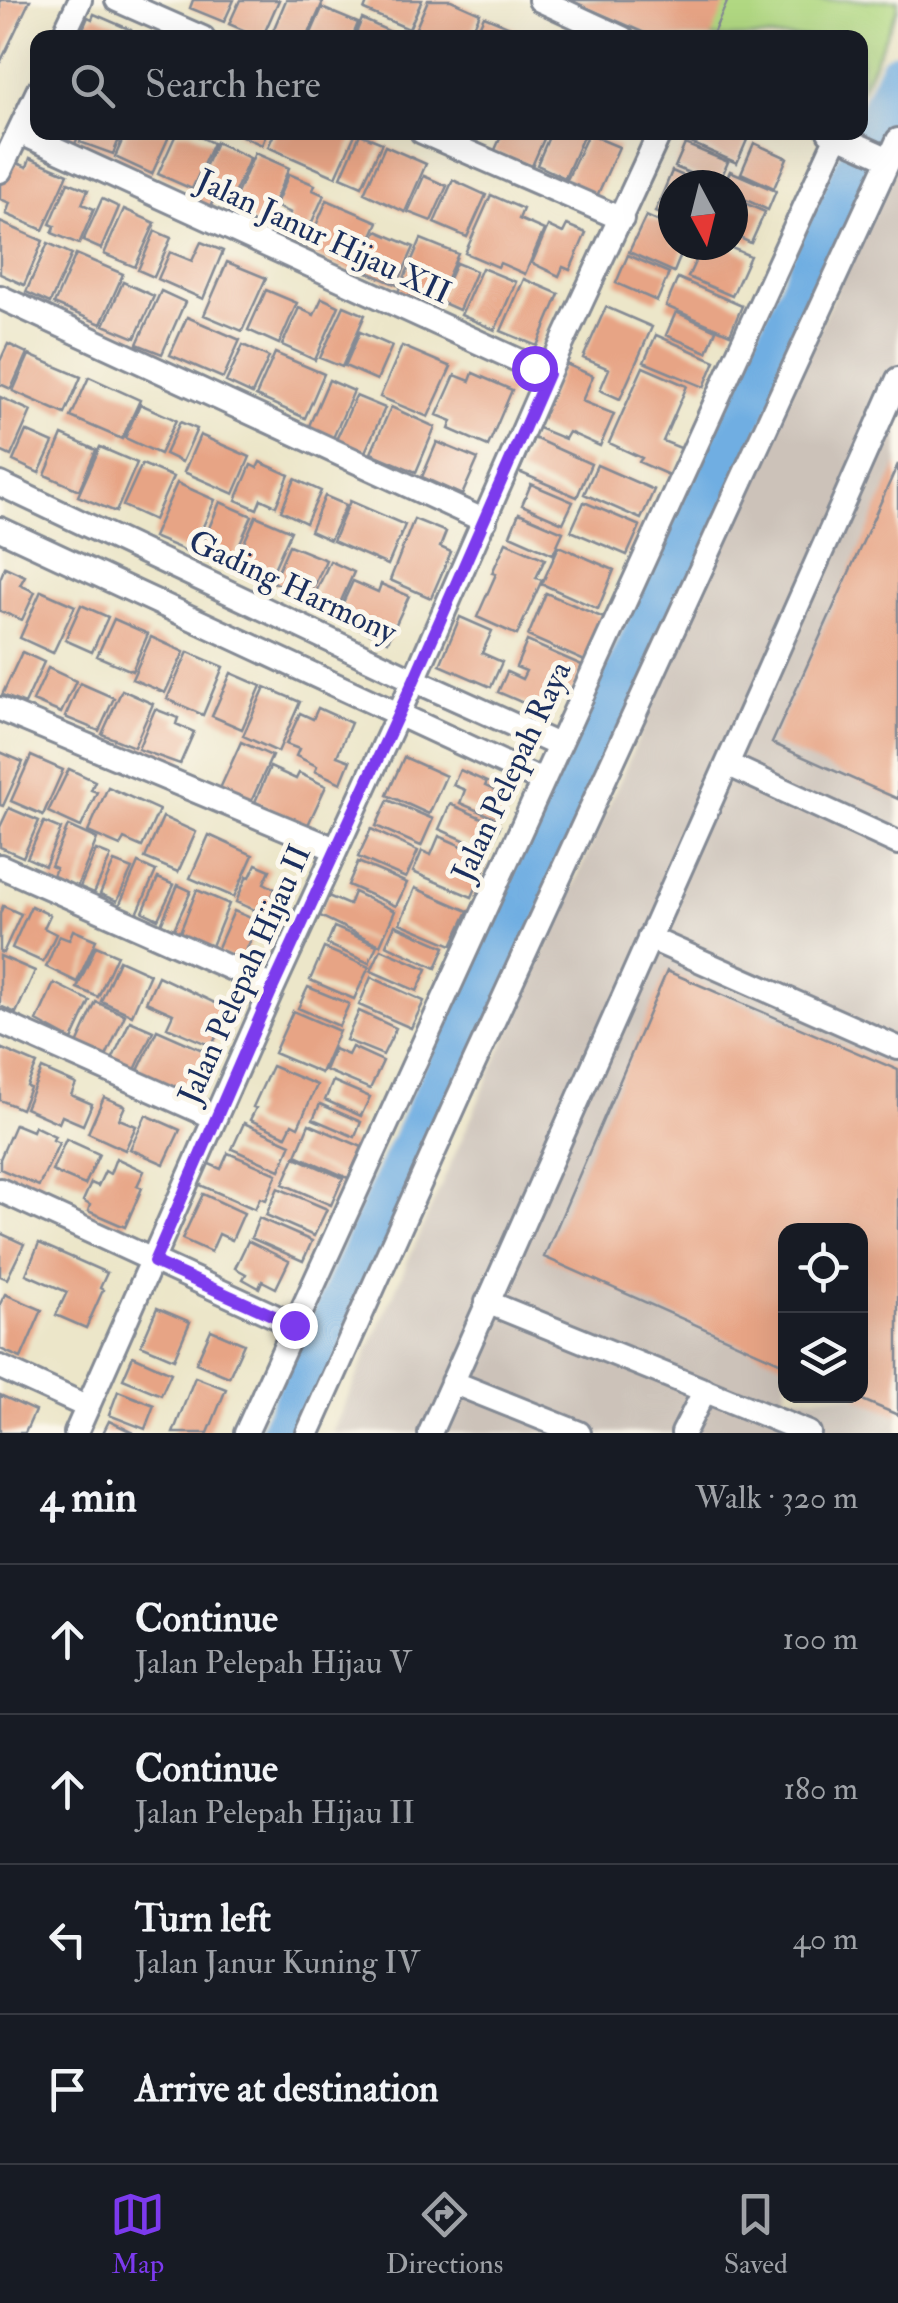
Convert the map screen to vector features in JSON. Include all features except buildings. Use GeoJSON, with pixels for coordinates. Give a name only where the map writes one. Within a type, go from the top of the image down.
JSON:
{"type":"FeatureCollection","features":[{"type":"Feature","properties":{"kind":"street"},"geometry":{"type":"LineString","coordinates":[[66,30],[80,0]]}},
{"type":"Feature","properties":{"kind":"street"},"geometry":{"type":"LineString","coordinates":[[116,0],[185,30]]}},
{"type":"Feature","properties":{"kind":"street"},"geometry":{"type":"LineString","coordinates":[[540,0],[605,30]]}},
{"type":"Feature","properties":{"kind":"street"},"geometry":{"type":"LineString","coordinates":[[0,171],[30,108]]}},
{"type":"Feature","properties":{"kind":"street","name":"Jalan Janur Hijau XII"},"geometry":{"type":"LineString","coordinates":[[19,132],[30,137]]}},
{"type":"Feature","properties":{"kind":"street","name":"Jalan Janur Hijau XII"},"geometry":{"type":"LineString","coordinates":[[36,140],[548,374]]}},
{"type":"Feature","properties":{"kind":"street"},"geometry":{"type":"LineString","coordinates":[[440,140],[622,219]]}},
{"type":"Feature","properties":{"kind":"street","name":"Jalan Pelepah Hijau II"},"geometry":{"type":"LineString","coordinates":[[76,1433],[548,374],[657,140]]}},
{"type":"Feature","properties":{"kind":"street","name":"Jalan Pelepah Raya"},"geometry":{"type":"LineString","coordinates":[[246,1433],[558,746],[843,140]]}},
{"type":"Feature","properties":{"kind":"street"},"geometry":{"type":"LineString","coordinates":[[308,1433],[894,150],[848,140]]}},
{"type":"Feature","properties":{"kind":"street"},"geometry":{"type":"LineString","coordinates":[[0,297],[485,521]]}},
{"type":"Feature","properties":{"kind":"street"},"geometry":{"type":"LineString","coordinates":[[430,1433],[727,764],[890,419],[898,379]]}},
{"type":"Feature","properties":{"kind":"street","name":"Gading Harmony"},"geometry":{"type":"LineString","coordinates":[[0,484],[558,746]]}},
{"type":"Feature","properties":{"kind":"street"},"geometry":{"type":"LineString","coordinates":[[0,529],[542,781]]}},
{"type":"Feature","properties":{"kind":"street"},"geometry":{"type":"LineString","coordinates":[[0,710],[335,849]]}},
{"type":"Feature","properties":{"kind":"street"},"geometry":{"type":"LineString","coordinates":[[727,764],[898,843]]}},
{"type":"Feature","properties":{"kind":"street"},"geometry":{"type":"LineString","coordinates":[[0,866],[273,987]]}},
{"type":"Feature","properties":{"kind":"street"},"geometry":{"type":"LineString","coordinates":[[649,938],[898,1048]]}},
{"type":"Feature","properties":{"kind":"street"},"geometry":{"type":"LineString","coordinates":[[0,1022],[216,1118]]}},
{"type":"Feature","properties":{"kind":"street"},"geometry":{"type":"LineString","coordinates":[[0,1190],[294,1325]]}},
{"type":"Feature","properties":{"kind":"street"},"geometry":{"type":"LineString","coordinates":[[487,1302],[810,1433]]}},
{"type":"Feature","properties":{"kind":"street"},"geometry":{"type":"LineString","coordinates":[[0,1367],[88,1407]]}},
{"type":"Feature","properties":{"kind":"street"},"geometry":{"type":"LineString","coordinates":[[452,1382],[579,1433]]}},
{"type":"Feature","properties":{"kind":"street"},"geometry":{"type":"LineString","coordinates":[[683,1433],[705,1390]]}},
{"type":"Feature","properties":{"kind":"shaded area"},"geometry":{"type":"Polygon","coordinates":[[[898,149],[898,1433],[332,1433],[898,149]]]}},
{"type":"Feature","properties":{"kind":"green space"},"geometry":{"type":"Polygon","coordinates":[[[575,0],[898,0],[868,75],[868,30],[640,30],[575,0]]]}},
{"type":"Feature","properties":{"kind":"waterway"},"geometry":{"type":"LineString","coordinates":[[872,131],[898,73]]}},
{"type":"Feature","properties":{"kind":"waterway"},"geometry":{"type":"LineString","coordinates":[[280,1433],[857,165]]}},
{"type":"Feature","properties":{"kind":"route"},"geometry":{"type":"LineString","coordinates":[[294,1325],[154,1262],[548,374],[534,368]]}}]}
